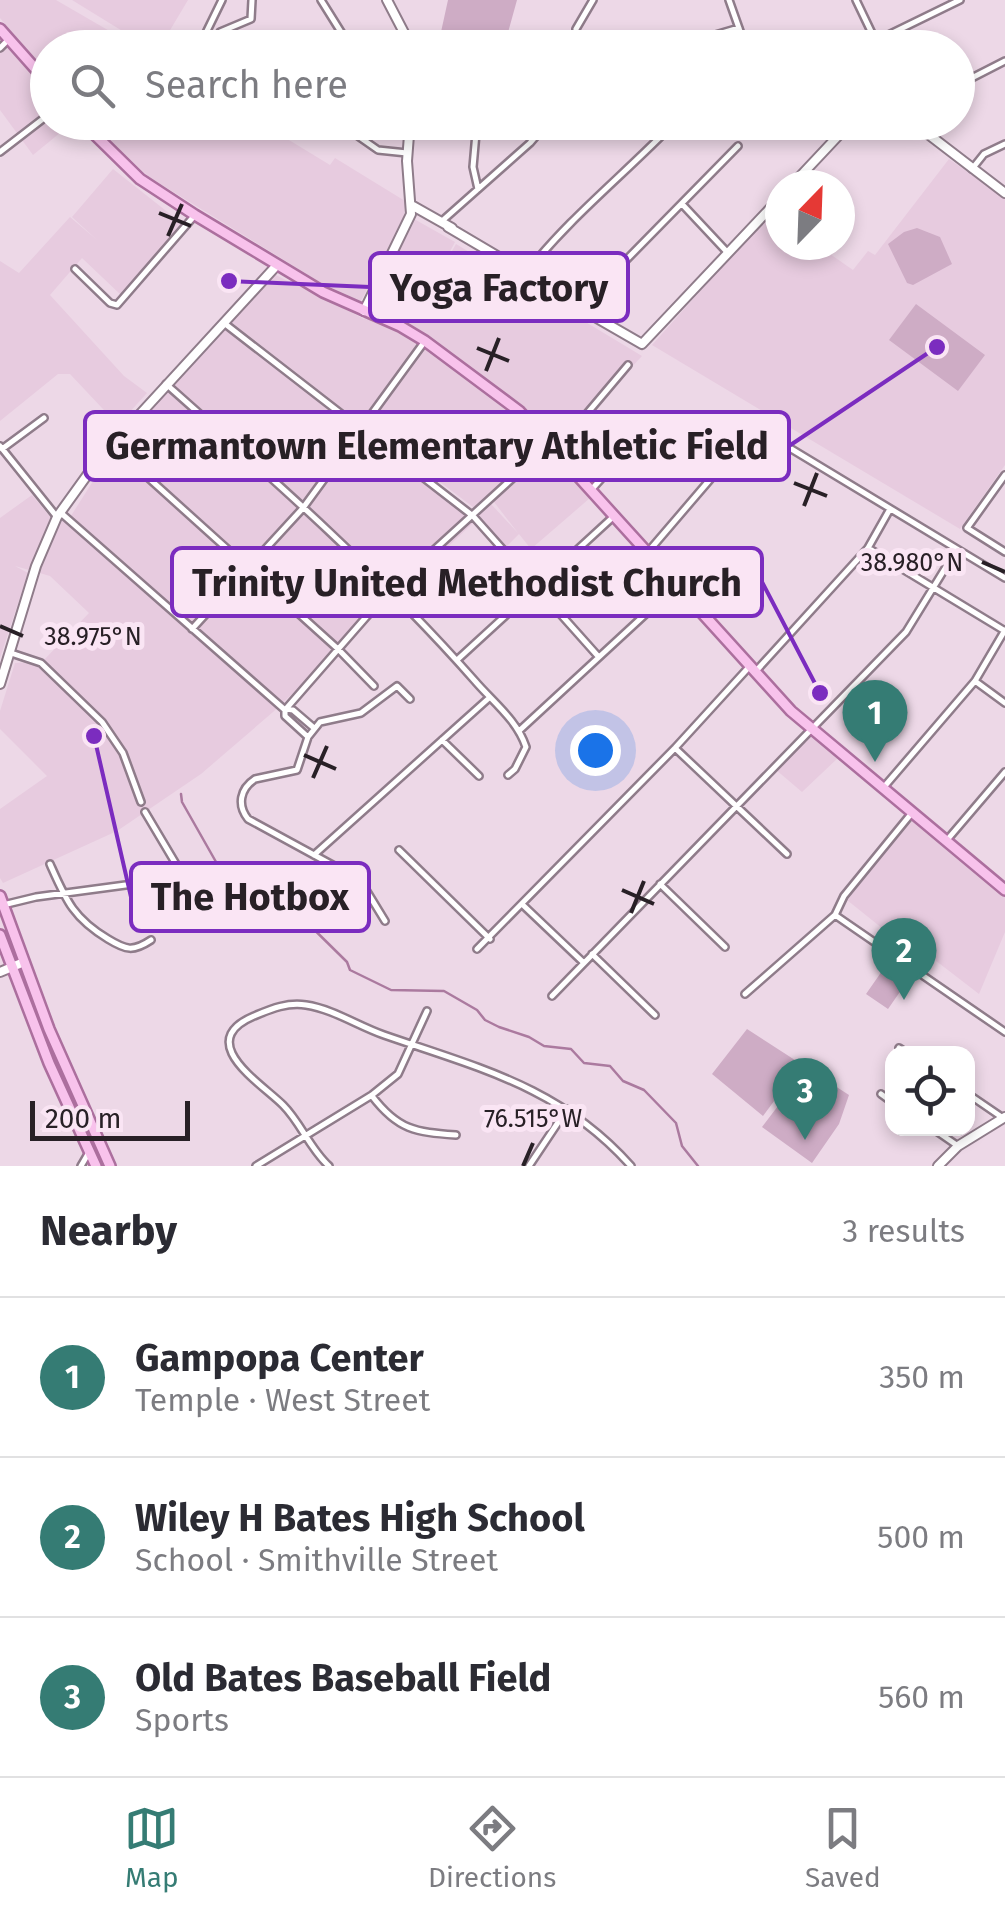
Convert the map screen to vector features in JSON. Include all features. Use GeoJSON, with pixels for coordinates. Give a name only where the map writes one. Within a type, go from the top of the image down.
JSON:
{"type":"FeatureCollection","features":[{"type":"Feature","properties":{"kind":"main road"},"geometry":{"type":"LineString","coordinates":[[0,29],[30,63]]}},
{"type":"Feature","properties":{"kind":"main road"},"geometry":{"type":"LineString","coordinates":[[100,140],[140,179],[196,215],[323,292],[400,326],[488,384],[554,447],[752,670],[812,730],[1005,890]]}},
{"type":"Feature","properties":{"kind":"main road"},"geometry":{"type":"LineString","coordinates":[[1,902],[41,1007],[110,1166]]}},
{"type":"Feature","properties":{"kind":"main road"},"geometry":{"type":"LineString","coordinates":[[0,935],[96,1166]]}},
{"type":"Feature","properties":{"kind":"main road"},"geometry":{"type":"LineString","coordinates":[[29,1010],[41,1007]]}},
{"type":"Feature","properties":{"kind":"street"},"geometry":{"type":"LineString","coordinates":[[205,30],[222,0]]}},
{"type":"Feature","properties":{"kind":"street"},"geometry":{"type":"LineString","coordinates":[[225,30],[250,19],[252,0]]}},
{"type":"Feature","properties":{"kind":"street"},"geometry":{"type":"LineString","coordinates":[[322,0],[340,30]]}},
{"type":"Feature","properties":{"kind":"street"},"geometry":{"type":"LineString","coordinates":[[387,0],[403,30]]}},
{"type":"Feature","properties":{"kind":"street"},"geometry":{"type":"LineString","coordinates":[[576,28],[592,0]]}},
{"type":"Feature","properties":{"kind":"street"},"geometry":{"type":"LineString","coordinates":[[729,0],[739,28],[732,30]]}},
{"type":"Feature","properties":{"kind":"street"},"geometry":{"type":"LineString","coordinates":[[856,0],[871,30]]}},
{"type":"Feature","properties":{"kind":"street"},"geometry":{"type":"LineString","coordinates":[[904,30],[960,0]]}},
{"type":"Feature","properties":{"kind":"street"},"geometry":{"type":"LineString","coordinates":[[0,48],[9,40]]}},
{"type":"Feature","properties":{"kind":"street"},"geometry":{"type":"LineString","coordinates":[[975,76],[1005,61]]}},
{"type":"Feature","properties":{"kind":"street"},"geometry":{"type":"LineString","coordinates":[[0,152],[30,129]]}},
{"type":"Feature","properties":{"kind":"street"},"geometry":{"type":"LineString","coordinates":[[364,140],[378,150],[407,153]]}},
{"type":"Feature","properties":{"kind":"street"},"geometry":{"type":"LineString","coordinates":[[364,311],[412,206],[408,140]]}},
{"type":"Feature","properties":{"kind":"street"},"geometry":{"type":"LineString","coordinates":[[475,140],[473,168],[478,189]]}},
{"type":"Feature","properties":{"kind":"street"},"geometry":{"type":"LineString","coordinates":[[444,225],[533,140]]}},
{"type":"Feature","properties":{"kind":"street"},"geometry":{"type":"LineString","coordinates":[[525,274],[553,238],[657,140]]}},
{"type":"Feature","properties":{"kind":"street"},"geometry":{"type":"LineString","coordinates":[[806,170],[834,140]]}},
{"type":"Feature","properties":{"kind":"street"},"geometry":{"type":"LineString","coordinates":[[934,140],[1005,192]]}},
{"type":"Feature","properties":{"kind":"street"},"geometry":{"type":"LineString","coordinates":[[972,169],[984,154],[1005,144]]}},
{"type":"Feature","properties":{"kind":"street"},"geometry":{"type":"LineString","coordinates":[[580,307],[738,146]]}},
{"type":"Feature","properties":{"kind":"street"},"geometry":{"type":"LineString","coordinates":[[682,204],[726,252]]}},
{"type":"Feature","properties":{"kind":"street"},"geometry":{"type":"LineString","coordinates":[[412,206],[642,344],[765,213]]}},
{"type":"Feature","properties":{"kind":"street"},"geometry":{"type":"LineString","coordinates":[[75,269],[110,303],[117,305],[196,215]]}},
{"type":"Feature","properties":{"kind":"street"},"geometry":{"type":"LineString","coordinates":[[0,684],[36,566],[59,515],[112,445],[277,265]]}},
{"type":"Feature","properties":{"kind":"street"},"geometry":{"type":"LineString","coordinates":[[224,323],[473,516],[597,656]]}},
{"type":"Feature","properties":{"kind":"street"},"geometry":{"type":"LineString","coordinates":[[192,629],[302,508],[425,341]]}},
{"type":"Feature","properties":{"kind":"street"},"geometry":{"type":"LineString","coordinates":[[308,737],[285,716],[286,709],[388,592],[554,447],[628,365]]}},
{"type":"Feature","properties":{"kind":"street"},"geometry":{"type":"LineString","coordinates":[[166,384],[388,592],[520,730],[526,747],[508,775]]}},
{"type":"Feature","properties":{"kind":"street"},"geometry":{"type":"LineString","coordinates":[[592,489],[659,415]]}},
{"type":"Feature","properties":{"kind":"street"},"geometry":{"type":"LineString","coordinates":[[44,418],[2,452],[59,515],[286,709],[293,710],[314,728]]}},
{"type":"Feature","properties":{"kind":"street"},"geometry":{"type":"LineString","coordinates":[[648,552],[755,427],[1005,578]]}},
{"type":"Feature","properties":{"kind":"street"},"geometry":{"type":"LineString","coordinates":[[112,445],[374,686]]}},
{"type":"Feature","properties":{"kind":"street"},"geometry":{"type":"LineString","coordinates":[[1005,475],[967,528],[1005,552]]}},
{"type":"Feature","properties":{"kind":"street"},"geometry":{"type":"LineString","coordinates":[[477,949],[868,548],[890,509]]}},
{"type":"Feature","properties":{"kind":"street"},"geometry":{"type":"LineString","coordinates":[[456,660],[615,515]]}},
{"type":"Feature","properties":{"kind":"street"},"geometry":{"type":"LineString","coordinates":[[868,548],[1005,631],[974,681],[882,790]]}},
{"type":"Feature","properties":{"kind":"street"},"geometry":{"type":"LineString","coordinates":[[552,996],[906,632],[957,549]]}},
{"type":"Feature","properties":{"kind":"street"},"geometry":{"type":"LineString","coordinates":[[520,730],[677,584]]}},
{"type":"Feature","properties":{"kind":"street"},"geometry":{"type":"LineString","coordinates":[[11,653],[40,663],[102,722],[123,753],[141,802]]}},
{"type":"Feature","properties":{"kind":"street"},"geometry":{"type":"LineString","coordinates":[[974,681],[1005,703]]}},
{"type":"Feature","properties":{"kind":"street"},"geometry":{"type":"LineString","coordinates":[[385,921],[360,880],[248,819],[241,806],[243,792],[250,783],[296,770],[308,737],[326,718],[361,714],[397,686],[410,699]]}},
{"type":"Feature","properties":{"kind":"street"},"geometry":{"type":"LineString","coordinates":[[314,856],[489,698]]}},
{"type":"Feature","properties":{"kind":"street"},"geometry":{"type":"LineString","coordinates":[[442,740],[478,776]]}},
{"type":"Feature","properties":{"kind":"street"},"geometry":{"type":"LineString","coordinates":[[675,748],[787,854]]}},
{"type":"Feature","properties":{"kind":"street"},"geometry":{"type":"LineString","coordinates":[[946,842],[1005,772]]}},
{"type":"Feature","properties":{"kind":"street"},"geometry":{"type":"LineString","coordinates":[[145,812],[214,928]]}},
{"type":"Feature","properties":{"kind":"street"},"geometry":{"type":"LineString","coordinates":[[745,994],[835,915],[844,896],[911,814]]}},
{"type":"Feature","properties":{"kind":"street"},"geometry":{"type":"LineString","coordinates":[[399,850],[490,939]]}},
{"type":"Feature","properties":{"kind":"street"},"geometry":{"type":"LineString","coordinates":[[50,864],[78,920],[122,948],[136,949],[151,940]]}},
{"type":"Feature","properties":{"kind":"street"},"geometry":{"type":"LineString","coordinates":[[1,902],[133,884],[175,864]]}},
{"type":"Feature","properties":{"kind":"street"},"geometry":{"type":"LineString","coordinates":[[660,884],[725,946]]}},
{"type":"Feature","properties":{"kind":"street"},"geometry":{"type":"LineString","coordinates":[[523,906],[584,962]]}},
{"type":"Feature","properties":{"kind":"street"},"geometry":{"type":"LineString","coordinates":[[835,915],[1005,1032]]}},
{"type":"Feature","properties":{"kind":"street"},"geometry":{"type":"LineString","coordinates":[[592,954],[655,1015]]}},
{"type":"Feature","properties":{"kind":"street"},"geometry":{"type":"LineString","coordinates":[[0,972],[24,962]]}},
{"type":"Feature","properties":{"kind":"street"},"geometry":{"type":"LineString","coordinates":[[329,1166],[281,1103],[240,1067],[231,1051],[230,1039],[240,1022],[280,1006],[300,1004],[519,1082],[567,1109],[597,1132],[627,1165]]}},
{"type":"Feature","properties":{"kind":"street"},"geometry":{"type":"LineString","coordinates":[[256,1166],[372,1095],[398,1074],[428,1011]]}},
{"type":"Feature","properties":{"kind":"street"},"geometry":{"type":"LineString","coordinates":[[372,1095],[405,1128],[456,1135]]}},
{"type":"Feature","properties":{"kind":"street"},"geometry":{"type":"LineString","coordinates":[[938,1166],[958,1146],[1004,1118],[975,1099]]}},
{"type":"Feature","properties":{"kind":"street"},"geometry":{"type":"LineString","coordinates":[[529,1166],[567,1109]]}},
{"type":"Feature","properties":{"kind":"street"},"geometry":{"type":"LineString","coordinates":[[944,1136],[958,1146]]}},
{"type":"Feature","properties":{"kind":"street"},"geometry":{"type":"LineString","coordinates":[[81,1166],[88,1151]]}},
{"type":"Feature","properties":{"kind":"shaded area"},"geometry":{"type":"Polygon","coordinates":[[[0,0],[56,0],[108,30],[30,30],[30,53],[0,18],[0,0]]]}},
{"type":"Feature","properties":{"kind":"shaded area"},"geometry":{"type":"Polygon","coordinates":[[[72,0],[188,0],[170,30],[121,30],[72,0]]]}},
{"type":"Feature","properties":{"kind":"shaded area"},"geometry":{"type":"Polygon","coordinates":[[[448,0],[517,0],[509,30],[441,30],[448,0]]]}},
{"type":"Feature","properties":{"kind":"shaded area"},"geometry":{"type":"Polygon","coordinates":[[[0,36],[30,69],[30,140],[51,140],[33,155],[0,110],[0,36]]]}},
{"type":"Feature","properties":{"kind":"shaded area"},"geometry":{"type":"Polygon","coordinates":[[[110,140],[289,140],[330,165],[335,158],[405,201],[404,216],[361,301],[323,284],[149,177],[110,140]]]}},
{"type":"Feature","properties":{"kind":"shaded area"},"geometry":{"type":"Polygon","coordinates":[[[949,159],[1005,198],[1005,465],[960,529],[652,345],[765,219],[765,260],[839,260],[853,270],[868,251],[875,255],[949,159]]]}},
{"type":"Feature","properties":{"kind":"shaded area"},"geometry":{"type":"Polygon","coordinates":[[[113,169],[184,225],[122,296],[82,258],[50,295],[124,376],[147,393],[118,425],[70,374],[58,374],[0,421],[0,261],[19,273],[70,217],[97,240],[72,217],[113,169]]]}},
{"type":"Feature","properties":{"kind":"shaded area"},"geometry":{"type":"Polygon","coordinates":[[[414,219],[455,242],[426,297],[456,244],[642,356],[557,447],[507,410],[590,498],[531,549],[519,534],[503,550],[473,523],[273,712],[201,774],[117,831],[3,883],[0,809],[47,776],[0,729],[0,711],[15,663],[43,661],[89,613],[50,576],[15,566],[28,573],[0,658],[0,518],[32,495],[52,519],[69,519],[109,456],[274,274],[293,284],[291,287],[295,283],[364,319],[414,219]],[[421,344],[363,427],[472,509],[491,504],[518,533],[494,502],[473,507],[366,426],[424,349],[472,384],[421,344]]]}},
{"type":"Feature","properties":{"kind":"shaded area"},"geometry":{"type":"Polygon","coordinates":[[[917,228],[940,237],[952,264],[913,285],[907,283],[888,244],[917,228]]]}},
{"type":"Feature","properties":{"kind":"shaded area"},"geometry":{"type":"Polygon","coordinates":[[[916,304],[985,355],[958,391],[889,340],[916,304]]]}},
{"type":"Feature","properties":{"kind":"shaded area"},"geometry":{"type":"Polygon","coordinates":[[[811,732],[839,757],[802,792],[775,769],[811,732]]]}},
{"type":"Feature","properties":{"kind":"shaded area"},"geometry":{"type":"Polygon","coordinates":[[[912,820],[1005,893],[1005,932],[979,994],[918,947],[913,953],[847,900],[912,820]]]}},
{"type":"Feature","properties":{"kind":"shaded area"},"geometry":{"type":"Polygon","coordinates":[[[889,961],[911,976],[888,1009],[866,994],[889,961]]]}},
{"type":"Feature","properties":{"kind":"shaded area"},"geometry":{"type":"Polygon","coordinates":[[[747,1029],[849,1095],[839,1124],[812,1163],[762,1127],[781,1102],[798,1096],[821,1106],[786,1085],[763,1116],[712,1074],[747,1029]]]}},
{"type":"Feature","properties":{"kind":"waterway"},"geometry":{"type":"LineString","coordinates":[[181,794],[224,876],[239,884],[277,893],[347,962],[350,970],[391,990],[444,991],[499,1027],[544,1046],[571,1049],[584,1063],[610,1066],[623,1081],[644,1090],[676,1123],[682,1146],[698,1166]]}},
{"type":"Feature","properties":{"kind":"place","name":"Yoga Factory"},"geometry":{"type":"Point","coordinates":[229,281]}},
{"type":"Feature","properties":{"kind":"place","name":"Germantown Elementary Athletic Field"},"geometry":{"type":"Point","coordinates":[937,347]}},
{"type":"Feature","properties":{"kind":"place","name":"Trinity United Methodist Church"},"geometry":{"type":"Point","coordinates":[820,693]}},
{"type":"Feature","properties":{"kind":"place","name":"The Hotbox"},"geometry":{"type":"Point","coordinates":[94,736]}},
{"type":"Feature","properties":{"kind":"place","name":"Gampopa Center"},"geometry":{"type":"Point","coordinates":[875,762]}},
{"type":"Feature","properties":{"kind":"place","name":"Wiley H Bates High School"},"geometry":{"type":"Point","coordinates":[904,1000]}},
{"type":"Feature","properties":{"kind":"place","name":"Old Bates Baseball Field"},"geometry":{"type":"Point","coordinates":[805,1140]}}]}
